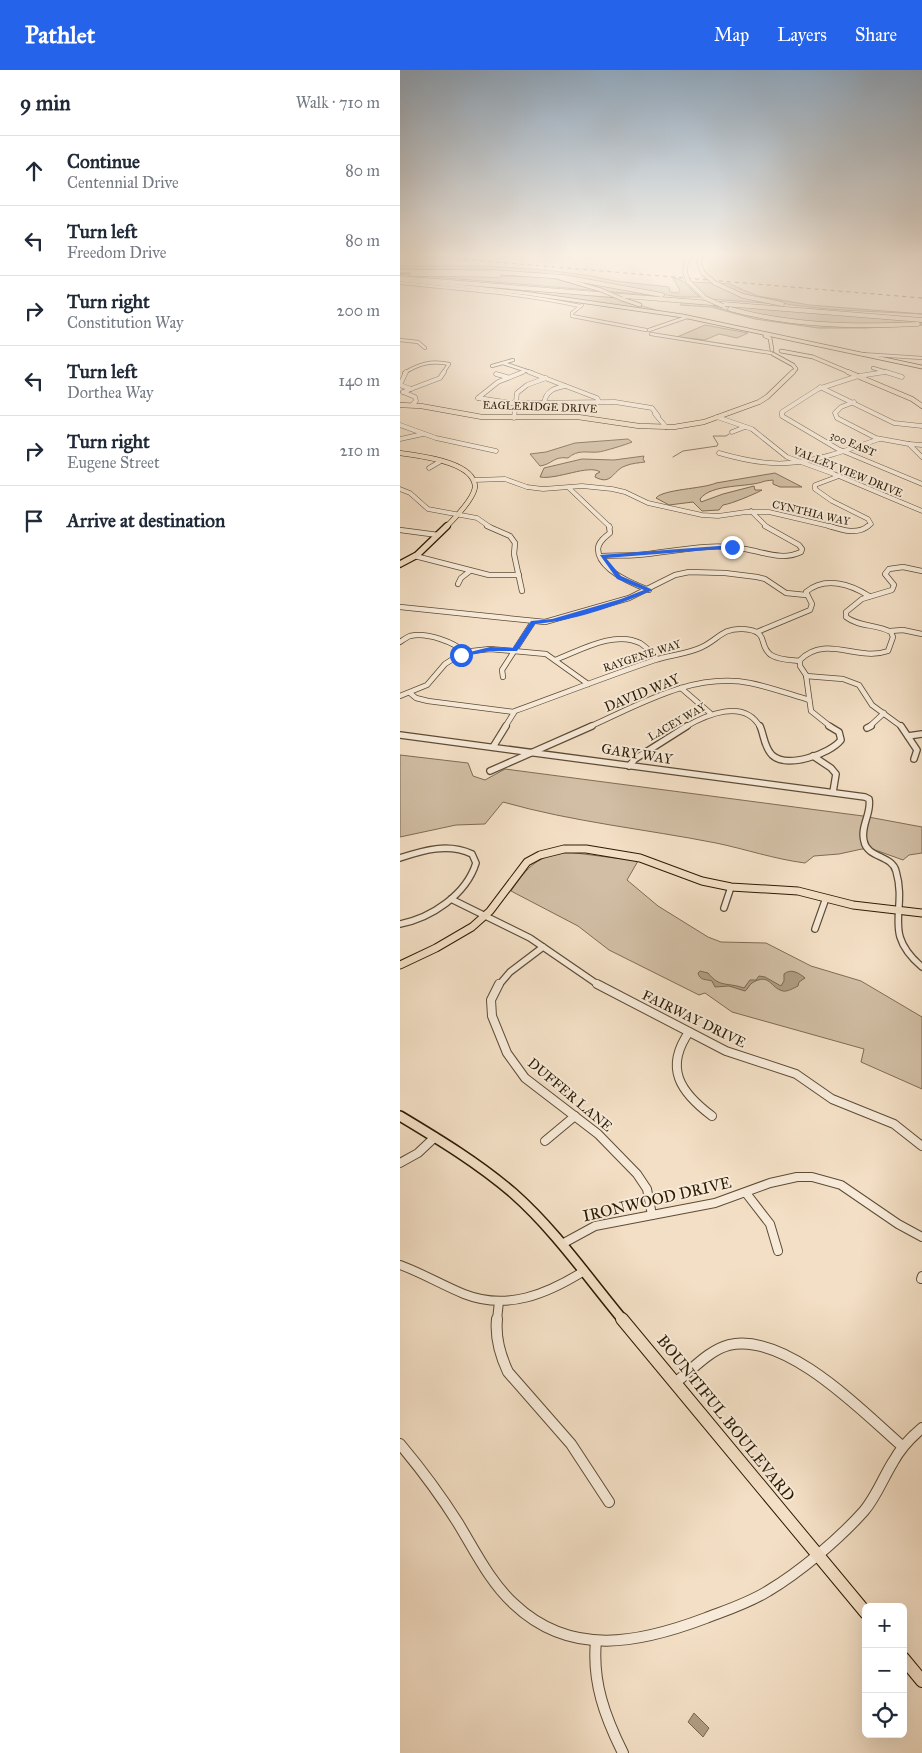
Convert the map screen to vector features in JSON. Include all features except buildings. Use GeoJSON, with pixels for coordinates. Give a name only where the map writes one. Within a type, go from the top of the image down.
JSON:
{"type":"FeatureCollection","features":[{"type":"Feature","properties":{"kind":"main road"},"geometry":{"type":"LineString","coordinates":[[751,332],[922,367]]}},
{"type":"Feature","properties":{"kind":"main road"},"geometry":{"type":"LineString","coordinates":[[758,333],[769,337],[772,350]]}},
{"type":"Feature","properties":{"kind":"main road"},"geometry":{"type":"LineString","coordinates":[[772,350],[779,337]]}},
{"type":"Feature","properties":{"kind":"main road"},"geometry":{"type":"LineString","coordinates":[[772,350],[815,358],[922,406]]}},
{"type":"Feature","properties":{"kind":"main road"},"geometry":{"type":"LineString","coordinates":[[772,350],[781,353]]}},
{"type":"Feature","properties":{"kind":"main road","name":"EAGLERIDGE DRIVE"},"geometry":{"type":"LineString","coordinates":[[400,405],[468,415],[514,418],[578,417],[639,426],[666,427],[696,424],[717,418],[762,400],[792,375],[795,371],[794,366],[781,353]]}},
{"type":"Feature","properties":{"kind":"main road"},"geometry":{"type":"LineString","coordinates":[[400,453],[440,462],[464,470],[474,480],[474,492],[457,514],[415,556],[400,564]]}},
{"type":"Feature","properties":{"kind":"main road"},"geometry":{"type":"LineString","coordinates":[[400,965],[462,934],[486,915],[527,862],[540,855],[564,849],[586,849],[640,858],[702,881],[731,887],[790,890],[853,905],[922,913]]}},
{"type":"Feature","properties":{"kind":"main road"},"geometry":{"type":"LineString","coordinates":[[400,1116],[471,1159],[507,1188],[538,1217],[562,1244]]}},
{"type":"Feature","properties":{"kind":"main road","name":"BOUNTIFUL BOULEVARD"},"geometry":{"type":"LineString","coordinates":[[562,1244],[862,1608]]}},
{"type":"Feature","properties":{"kind":"main road"},"geometry":{"type":"LineString","coordinates":[[907,1663],[922,1681]]}},
{"type":"Feature","properties":{"kind":"street"},"geometry":{"type":"LineString","coordinates":[[641,332],[654,333]]}},
{"type":"Feature","properties":{"kind":"street"},"geometry":{"type":"LineString","coordinates":[[651,332],[660,335],[713,342],[757,352],[772,350]]}},
{"type":"Feature","properties":{"kind":"street"},"geometry":{"type":"LineString","coordinates":[[400,340],[418,342],[425,348]]}},
{"type":"Feature","properties":{"kind":"street"},"geometry":{"type":"LineString","coordinates":[[860,354],[922,358]]}},
{"type":"Feature","properties":{"kind":"street"},"geometry":{"type":"LineString","coordinates":[[492,366],[513,360]]}},
{"type":"Feature","properties":{"kind":"street"},"geometry":{"type":"LineString","coordinates":[[403,392],[412,389],[441,378],[449,364],[439,362],[421,363],[404,373],[400,385],[412,389]]}},
{"type":"Feature","properties":{"kind":"street"},"geometry":{"type":"LineString","coordinates":[[503,363],[597,398],[599,402]]}},
{"type":"Feature","properties":{"kind":"street"},"geometry":{"type":"LineString","coordinates":[[873,368],[902,377]]}},
{"type":"Feature","properties":{"kind":"street"},"geometry":{"type":"LineString","coordinates":[[525,371],[494,384],[478,398],[516,404],[610,402],[649,409],[658,416],[666,427]]}},
{"type":"Feature","properties":{"kind":"street"},"geometry":{"type":"LineString","coordinates":[[820,387],[858,376],[887,371]]}},
{"type":"Feature","properties":{"kind":"street"},"geometry":{"type":"LineString","coordinates":[[496,374],[507,377]]}},
{"type":"Feature","properties":{"kind":"street"},"geometry":{"type":"LineString","coordinates":[[514,418],[516,395],[521,389],[546,378]]}},
{"type":"Feature","properties":{"kind":"street"},"geometry":{"type":"LineString","coordinates":[[544,403],[548,392],[565,386]]}},
{"type":"Feature","properties":{"kind":"street"},"geometry":{"type":"LineString","coordinates":[[820,387],[894,422],[922,426]]}},
{"type":"Feature","properties":{"kind":"street","name":"300 EAST"},"geometry":{"type":"LineString","coordinates":[[820,387],[804,396],[781,415],[786,420],[843,451],[922,484]]}},
{"type":"Feature","properties":{"kind":"street"},"geometry":{"type":"LineString","coordinates":[[403,392],[415,397],[416,400],[412,406]]}},
{"type":"Feature","properties":{"kind":"street"},"geometry":{"type":"LineString","coordinates":[[572,403],[574,396],[581,393]]}},
{"type":"Feature","properties":{"kind":"street"},"geometry":{"type":"LineString","coordinates":[[916,402],[922,401]]}},
{"type":"Feature","properties":{"kind":"street"},"geometry":{"type":"LineString","coordinates":[[854,402],[837,409],[835,414],[837,418],[880,439],[909,444],[922,444]]}},
{"type":"Feature","properties":{"kind":"street","name":"VALLEY VIEW DRIVE"},"geometry":{"type":"LineString","coordinates":[[717,418],[753,430],[785,456],[839,476],[922,511]]}},
{"type":"Feature","properties":{"kind":"street"},"geometry":{"type":"LineString","coordinates":[[400,425],[423,434],[496,451]]}},
{"type":"Feature","properties":{"kind":"street"},"geometry":{"type":"LineString","coordinates":[[732,432],[746,427]]}},
{"type":"Feature","properties":{"kind":"street"},"geometry":{"type":"LineString","coordinates":[[400,439],[423,434]]}},
{"type":"Feature","properties":{"kind":"street"},"geometry":{"type":"LineString","coordinates":[[719,453],[754,460],[787,463],[843,451],[880,439]]}},
{"type":"Feature","properties":{"kind":"street"},"geometry":{"type":"LineString","coordinates":[[909,444],[922,457]]}},
{"type":"Feature","properties":{"kind":"street"},"geometry":{"type":"LineString","coordinates":[[429,468],[440,462]]}},
{"type":"Feature","properties":{"kind":"street","name":"CYNTHIA WAY"},"geometry":{"type":"LineString","coordinates":[[474,480],[502,479],[538,489],[585,486],[617,489],[648,503],[706,516],[722,516],[751,511],[776,513],[800,520],[820,523],[841,531],[866,529],[871,524],[868,519],[832,501],[815,489],[818,483],[839,476]]}},
{"type":"Feature","properties":{"kind":"street"},"geometry":{"type":"LineString","coordinates":[[569,488],[580,501],[611,528],[599,545],[599,551],[619,578],[649,590]]}},
{"type":"Feature","properties":{"kind":"street"},"geometry":{"type":"LineString","coordinates":[[400,489],[414,495],[428,509],[478,518],[487,526],[514,539],[522,591]]}},
{"type":"Feature","properties":{"kind":"street"},"geometry":{"type":"LineString","coordinates":[[602,556],[640,555],[666,550],[725,547],[783,556],[801,552],[802,549],[799,545],[767,529],[751,511]]}},
{"type":"Feature","properties":{"kind":"street"},"geometry":{"type":"LineString","coordinates":[[400,530],[438,535]]}},
{"type":"Feature","properties":{"kind":"street"},"geometry":{"type":"LineString","coordinates":[[415,556],[492,576],[519,575]]}},
{"type":"Feature","properties":{"kind":"street"},"geometry":{"type":"LineString","coordinates":[[922,571],[906,567],[890,568],[885,574],[894,584],[893,588],[870,596],[852,606],[846,612],[846,617],[856,624],[890,631],[903,630],[922,634]]}},
{"type":"Feature","properties":{"kind":"street"},"geometry":{"type":"LineString","coordinates":[[458,584],[461,578],[470,571]]}},
{"type":"Feature","properties":{"kind":"street"},"geometry":{"type":"LineString","coordinates":[[400,607],[533,622],[552,621],[640,594],[678,574],[722,573],[760,577],[783,591],[806,595],[812,604],[810,610],[757,632],[762,636],[767,651],[771,656],[800,661],[807,653],[821,649],[837,649],[870,655],[884,653],[891,646],[893,636],[890,631]]}},
{"type":"Feature","properties":{"kind":"street"},"geometry":{"type":"LineString","coordinates":[[806,595],[806,591],[811,588],[838,583],[854,586],[870,596]]}},
{"type":"Feature","properties":{"kind":"street"},"geometry":{"type":"LineString","coordinates":[[503,677],[502,670],[533,622]]}},
{"type":"Feature","properties":{"kind":"street","name":"RAYGENE WAY"},"geometry":{"type":"LineString","coordinates":[[514,712],[657,659],[702,648],[726,630],[746,629],[757,632]]}},
{"type":"Feature","properties":{"kind":"street"},"geometry":{"type":"LineString","coordinates":[[400,642],[406,636],[440,639],[455,643],[466,653]]}},
{"type":"Feature","properties":{"kind":"street"},"geometry":{"type":"LineString","coordinates":[[555,660],[621,639],[639,642],[657,659]]}},
{"type":"Feature","properties":{"kind":"street"},"geometry":{"type":"LineString","coordinates":[[400,696],[429,683],[449,661],[466,653],[490,649],[545,654],[588,684]]}},
{"type":"Feature","properties":{"kind":"street","name":"LACEY WAY"},"geometry":{"type":"LineString","coordinates":[[629,766],[634,759],[710,713],[732,712],[753,718],[759,725],[768,751],[779,759],[796,761],[813,756],[836,745],[841,736],[836,729],[814,716],[810,709],[806,676],[800,666],[800,661]]}},
{"type":"Feature","properties":{"kind":"street"},"geometry":{"type":"LineString","coordinates":[[806,676],[854,682],[862,688],[872,705],[899,723],[917,750],[914,759]]}},
{"type":"Feature","properties":{"kind":"street","name":"DAVID WAY"},"geometry":{"type":"LineString","coordinates":[[490,771],[681,688],[708,682],[742,682],[765,686],[800,699],[808,700]]}},
{"type":"Feature","properties":{"kind":"street"},"geometry":{"type":"LineString","coordinates":[[681,688],[710,713]]}},
{"type":"Feature","properties":{"kind":"street"},"geometry":{"type":"LineString","coordinates":[[410,693],[416,698],[428,701],[514,712],[493,747]]}},
{"type":"Feature","properties":{"kind":"street"},"geometry":{"type":"LineString","coordinates":[[867,728],[884,713]]}},
{"type":"Feature","properties":{"kind":"street"},"geometry":{"type":"LineString","coordinates":[[908,736],[922,734]]}},
{"type":"Feature","properties":{"kind":"street","name":"GARY WAY"},"geometry":{"type":"LineString","coordinates":[[400,735],[862,796],[869,799],[870,804],[863,844],[870,852],[889,861],[896,869],[898,910]]}},
{"type":"Feature","properties":{"kind":"street"},"geometry":{"type":"LineString","coordinates":[[813,756],[831,768],[836,774],[833,792]]}},
{"type":"Feature","properties":{"kind":"street"},"geometry":{"type":"LineString","coordinates":[[400,858],[441,848],[462,849],[472,854],[476,860],[475,868],[451,899],[430,915],[400,924]]}},
{"type":"Feature","properties":{"kind":"street"},"geometry":{"type":"LineString","coordinates":[[724,908],[731,887]]}},
{"type":"Feature","properties":{"kind":"street"},"geometry":{"type":"LineString","coordinates":[[815,929],[826,898]]}},
{"type":"Feature","properties":{"kind":"street","name":"FAIRWAY DRIVE"},"geometry":{"type":"LineString","coordinates":[[451,899],[523,934],[592,982],[735,1055],[789,1071],[832,1099],[894,1124],[922,1146]]}},
{"type":"Feature","properties":{"kind":"street"},"geometry":{"type":"LineString","coordinates":[[898,910],[900,943],[910,958],[922,967]]}},
{"type":"Feature","properties":{"kind":"street","name":"DUFFER LANE"},"geometry":{"type":"LineString","coordinates":[[543,947],[500,981],[493,994],[491,1011],[508,1053],[517,1069],[533,1085],[598,1134],[642,1180],[649,1196],[652,1215]]}},
{"type":"Feature","properties":{"kind":"street"},"geometry":{"type":"LineString","coordinates":[[689,1032],[678,1050],[676,1062],[678,1076],[684,1090],[693,1101],[712,1116]]}},
{"type":"Feature","properties":{"kind":"street"},"geometry":{"type":"LineString","coordinates":[[545,1141],[575,1116]]}},
{"type":"Feature","properties":{"kind":"street"},"geometry":{"type":"LineString","coordinates":[[400,1163],[418,1153],[435,1137]]}},
{"type":"Feature","properties":{"kind":"street","name":"IRONWOOD DRIVE"},"geometry":{"type":"LineString","coordinates":[[562,1244],[583,1230],[595,1226],[714,1204],[770,1182],[790,1177],[827,1180],[852,1191],[901,1226],[922,1238]]}},
{"type":"Feature","properties":{"kind":"street"},"geometry":{"type":"LineString","coordinates":[[746,1193],[770,1224],[778,1252]]}},
{"type":"Feature","properties":{"kind":"street"},"geometry":{"type":"LineString","coordinates":[[400,1266],[464,1294],[499,1301],[522,1300],[541,1295],[558,1288],[584,1271]]}},
{"type":"Feature","properties":{"kind":"street"},"geometry":{"type":"LineString","coordinates":[[499,1301],[496,1340],[499,1356],[507,1374],[572,1446],[609,1502]]}},
{"type":"Feature","properties":{"kind":"street"},"geometry":{"type":"LineString","coordinates":[[676,1382],[724,1347],[739,1344],[764,1347],[786,1354],[808,1367],[902,1446]]}},
{"type":"Feature","properties":{"kind":"street"},"geometry":{"type":"LineString","coordinates":[[400,1444],[441,1498],[497,1586],[514,1605],[536,1622],[572,1637],[596,1641],[629,1641],[663,1634],[755,1598],[790,1576],[856,1520],[870,1504],[892,1460],[902,1446],[922,1428]]}},
{"type":"Feature","properties":{"kind":"street"},"geometry":{"type":"LineString","coordinates":[[596,1641],[593,1658],[596,1679],[604,1711],[623,1753]]}},
{"type":"Feature","properties":{"kind":"shaded area"},"geometry":{"type":"Polygon","coordinates":[[[690,332],[748,333],[737,338],[719,334],[705,340],[677,337],[690,332]]]}},
{"type":"Feature","properties":{"kind":"shaded area"},"geometry":{"type":"Polygon","coordinates":[[[628,439],[632,442],[600,452],[579,452],[568,458],[559,458],[540,466],[530,454],[546,452],[575,443],[628,439]]]}},
{"type":"Feature","properties":{"kind":"shaded area"},"geometry":{"type":"Polygon","coordinates":[[[644,456],[645,462],[625,466],[612,477],[605,480],[595,477],[600,472],[595,470],[540,477],[544,468],[582,459],[614,460],[644,456]]]}},
{"type":"Feature","properties":{"kind":"shaded area"},"geometry":{"type":"Polygon","coordinates":[[[775,473],[802,487],[780,487],[773,484],[773,480],[713,490],[700,499],[701,502],[754,486],[755,490],[762,490],[743,499],[723,505],[719,510],[702,511],[693,502],[669,505],[656,498],[675,491],[775,473]]]}},
{"type":"Feature","properties":{"kind":"shaded area"},"geometry":{"type":"Polygon","coordinates":[[[400,755],[468,763],[473,776],[485,780],[505,769],[863,816],[922,827],[922,853],[909,855],[903,860],[878,851],[862,849],[839,854],[814,856],[805,863],[716,843],[556,815],[503,802],[485,824],[456,825],[400,837],[400,755]]]}},
{"type":"Feature","properties":{"kind":"shaded area"},"geometry":{"type":"Polygon","coordinates":[[[568,852],[638,861],[627,880],[658,906],[708,937],[721,942],[766,943],[811,966],[861,981],[922,1017],[922,1089],[861,1062],[864,1049],[732,1012],[705,993],[699,995],[609,950],[578,926],[511,891],[534,864],[548,856],[568,852]]]}},
{"type":"Feature","properties":{"kind":"shaded area"},"geometry":{"type":"Polygon","coordinates":[[[700,971],[708,973],[720,983],[744,988],[750,980],[756,980],[759,976],[765,977],[781,986],[784,981],[784,974],[789,971],[800,974],[805,978],[799,982],[798,986],[791,990],[783,991],[763,979],[752,983],[745,991],[729,986],[715,987],[712,981],[700,977],[698,973],[700,971]]]}},
{"type":"Feature","properties":{"kind":"shaded area"},"geometry":{"type":"Polygon","coordinates":[[[694,1713],[709,1728],[703,1737],[688,1722],[694,1713]]]}},
{"type":"Feature","properties":{"kind":"waterway"},"geometry":{"type":"LineString","coordinates":[[673,457],[683,451],[717,446],[718,444],[713,436],[726,436],[729,434]]}},
{"type":"Feature","properties":{"kind":"route"},"geometry":{"type":"LineString","coordinates":[[461,655],[472,651],[490,649],[515,650],[533,622],[552,621],[623,600],[649,590],[619,578],[602,556],[637,555],[666,550],[732,547]]}}]}
